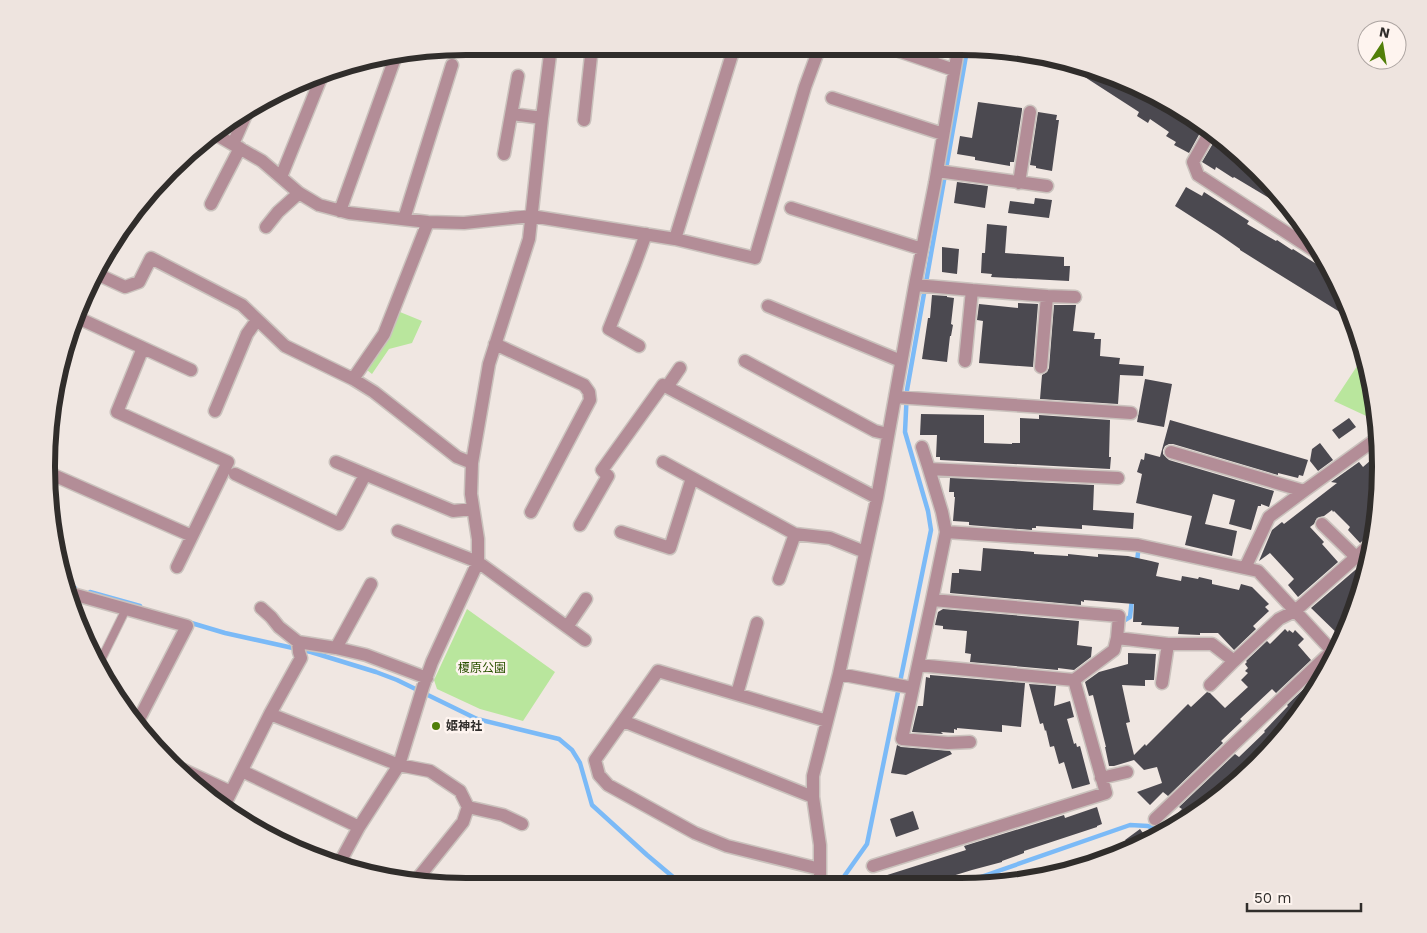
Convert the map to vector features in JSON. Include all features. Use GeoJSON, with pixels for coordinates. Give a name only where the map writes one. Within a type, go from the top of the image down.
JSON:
{"type":"FeatureCollection","features":[{"type":"Feature","properties":{"kind":"street"},"geometry":{"type":"LineString","coordinates":[[342,858],[359,827],[400,764],[432,662],[478,562],[478,539],[471,494],[472,464],[489,364],[529,239],[550,55]]}},
{"type":"Feature","properties":{"kind":"street"},"geometry":{"type":"LineString","coordinates":[[584,120],[591,55]]}},
{"type":"Feature","properties":{"kind":"street"},"geometry":{"type":"LineString","coordinates":[[675,238],[732,55]]}},
{"type":"Feature","properties":{"kind":"street"},"geometry":{"type":"LineString","coordinates":[[220,137],[262,161],[299,193],[319,205],[349,214],[428,222],[464,223],[531,216],[675,238],[755,258],[804,87],[816,55]]}},
{"type":"Feature","properties":{"kind":"street"},"geometry":{"type":"LineString","coordinates":[[910,55],[954,70]]}},
{"type":"Feature","properties":{"kind":"street"},"geometry":{"type":"LineString","coordinates":[[820,878],[820,846],[813,797],[813,776],[839,674],[877,498],[957,55]]}},
{"type":"Feature","properties":{"kind":"street"},"geometry":{"type":"LineString","coordinates":[[340,211],[394,62]]}},
{"type":"Feature","properties":{"kind":"street"},"geometry":{"type":"LineString","coordinates":[[404,219],[452,65]]}},
{"type":"Feature","properties":{"kind":"street"},"geometry":{"type":"LineString","coordinates":[[504,154],[518,76]]}},
{"type":"Feature","properties":{"kind":"street"},"geometry":{"type":"LineString","coordinates":[[281,177],[319,82]]}},
{"type":"Feature","properties":{"kind":"street"},"geometry":{"type":"LineString","coordinates":[[832,98],[943,134]]}},
{"type":"Feature","properties":{"kind":"street"},"geometry":{"type":"LineString","coordinates":[[1019,183],[1030,112]]}},
{"type":"Feature","properties":{"kind":"street"},"geometry":{"type":"LineString","coordinates":[[512,114],[542,118]]}},
{"type":"Feature","properties":{"kind":"street"},"geometry":{"type":"LineString","coordinates":[[211,204],[236,146],[245,120]]}},
{"type":"Feature","properties":{"kind":"street"},"geometry":{"type":"LineString","coordinates":[[1207,137],[1193,162],[1198,175],[1307,245]]}},
{"type":"Feature","properties":{"kind":"street"},"geometry":{"type":"LineString","coordinates":[[937,171],[1047,186]]}},
{"type":"Feature","properties":{"kind":"street"},"geometry":{"type":"LineString","coordinates":[[266,227],[278,212],[299,193]]}},
{"type":"Feature","properties":{"kind":"street"},"geometry":{"type":"LineString","coordinates":[[791,208],[922,249]]}},
{"type":"Feature","properties":{"kind":"street"},"geometry":{"type":"LineString","coordinates":[[353,379],[384,334],[428,222]]}},
{"type":"Feature","properties":{"kind":"street"},"geometry":{"type":"LineString","coordinates":[[639,346],[609,329],[646,234]]}},
{"type":"Feature","properties":{"kind":"street"},"geometry":{"type":"LineString","coordinates":[[101,276],[125,287],[139,282],[152,258],[242,305],[285,346],[353,379],[374,392],[457,457],[472,464]]}},
{"type":"Feature","properties":{"kind":"street"},"geometry":{"type":"LineString","coordinates":[[915,285],[1075,297]]}},
{"type":"Feature","properties":{"kind":"street"},"geometry":{"type":"LineString","coordinates":[[965,361],[972,290]]}},
{"type":"Feature","properties":{"kind":"street"},"geometry":{"type":"LineString","coordinates":[[1041,367],[1047,296]]}},
{"type":"Feature","properties":{"kind":"street"},"geometry":{"type":"LineString","coordinates":[[768,306],[902,360]]}},
{"type":"Feature","properties":{"kind":"street"},"geometry":{"type":"LineString","coordinates":[[82,320],[191,370]]}},
{"type":"Feature","properties":{"kind":"street"},"geometry":{"type":"LineString","coordinates":[[215,411],[247,334],[257,320]]}},
{"type":"Feature","properties":{"kind":"street"},"geometry":{"type":"LineString","coordinates":[[495,344],[584,385],[589,392],[590,400],[532,512]]}},
{"type":"Feature","properties":{"kind":"street"},"geometry":{"type":"LineString","coordinates":[[142,348],[117,412],[228,462],[177,567]]}},
{"type":"Feature","properties":{"kind":"street"},"geometry":{"type":"LineString","coordinates":[[745,361],[875,431],[888,434]]}},
{"type":"Feature","properties":{"kind":"street"},"geometry":{"type":"LineString","coordinates":[[666,387],[680,368]]}},
{"type":"Feature","properties":{"kind":"street"},"geometry":{"type":"LineString","coordinates":[[580,525],[608,476],[602,470],[663,385],[877,498]]}},
{"type":"Feature","properties":{"kind":"street"},"geometry":{"type":"LineString","coordinates":[[895,397],[1131,413]]}},
{"type":"Feature","properties":{"kind":"street"},"geometry":{"type":"LineString","coordinates":[[1245,568],[1269,517],[1371,443]]}},
{"type":"Feature","properties":{"kind":"street"},"geometry":{"type":"LineString","coordinates":[[922,447],[942,512],[946,532],[902,739],[948,743],[970,742]]}},
{"type":"Feature","properties":{"kind":"street"},"geometry":{"type":"LineString","coordinates":[[1171,452],[1304,490]]}},
{"type":"Feature","properties":{"kind":"street"},"geometry":{"type":"LineString","coordinates":[[336,462],[453,511],[473,509]]}},
{"type":"Feature","properties":{"kind":"street"},"geometry":{"type":"LineString","coordinates":[[663,462],[795,534],[830,538],[865,552]]}},
{"type":"Feature","properties":{"kind":"street"},"geometry":{"type":"LineString","coordinates":[[928,470],[1118,478]]}},
{"type":"Feature","properties":{"kind":"street"},"geometry":{"type":"LineString","coordinates":[[235,474],[339,524],[365,475]]}},
{"type":"Feature","properties":{"kind":"street"},"geometry":{"type":"LineString","coordinates":[[55,476],[192,536]]}},
{"type":"Feature","properties":{"kind":"street"},"geometry":{"type":"LineString","coordinates":[[622,532],[670,548],[692,478]]}},
{"type":"Feature","properties":{"kind":"street"},"geometry":{"type":"LineString","coordinates":[[1322,524],[1356,558]]}},
{"type":"Feature","properties":{"kind":"street"},"geometry":{"type":"LineString","coordinates":[[398,531],[478,562],[585,640]]}},
{"type":"Feature","properties":{"kind":"street"},"geometry":{"type":"LineString","coordinates":[[946,532],[1138,545],[1258,571],[1330,648]]}},
{"type":"Feature","properties":{"kind":"street"},"geometry":{"type":"LineString","coordinates":[[779,579],[795,534]]}},
{"type":"Feature","properties":{"kind":"street"},"geometry":{"type":"LineString","coordinates":[[1210,685],[1279,619],[1295,611],[1363,551]]}},
{"type":"Feature","properties":{"kind":"street"},"geometry":{"type":"LineString","coordinates":[[336,648],[371,584]]}},
{"type":"Feature","properties":{"kind":"street"},"geometry":{"type":"LineString","coordinates":[[76,595],[187,626],[141,718]]}},
{"type":"Feature","properties":{"kind":"street"},"geometry":{"type":"LineString","coordinates":[[567,627],[586,599]]}},
{"type":"Feature","properties":{"kind":"street"},"geometry":{"type":"LineString","coordinates":[[918,665],[1074,680],[1114,650],[1117,638],[1119,616],[932,600]]}},
{"type":"Feature","properties":{"kind":"street"},"geometry":{"type":"LineString","coordinates":[[227,801],[270,714],[301,658],[298,646],[261,608]]}},
{"type":"Feature","properties":{"kind":"street"},"geometry":{"type":"LineString","coordinates":[[736,694],[757,623]]}},
{"type":"Feature","properties":{"kind":"street"},"geometry":{"type":"LineString","coordinates":[[1117,638],[1168,644],[1212,644],[1234,661]]}},
{"type":"Feature","properties":{"kind":"street"},"geometry":{"type":"LineString","coordinates":[[1162,682],[1168,644]]}},
{"type":"Feature","properties":{"kind":"street"},"geometry":{"type":"LineString","coordinates":[[298,646],[336,648],[366,655],[423,688]]}},
{"type":"Feature","properties":{"kind":"street"},"geometry":{"type":"LineString","coordinates":[[1156,819],[1322,663]]}},
{"type":"Feature","properties":{"kind":"street"},"geometry":{"type":"LineString","coordinates":[[820,869],[727,846],[695,833],[608,785],[599,775],[595,760],[658,671],[827,721]]}},
{"type":"Feature","properties":{"kind":"street"},"geometry":{"type":"LineString","coordinates":[[839,674],[913,688]]}},
{"type":"Feature","properties":{"kind":"street"},"geometry":{"type":"LineString","coordinates":[[872,866],[1106,794],[1074,680]]}},
{"type":"Feature","properties":{"kind":"street"},"geometry":{"type":"LineString","coordinates":[[270,714],[400,764],[430,771],[460,791],[468,808],[463,822],[421,875]]}},
{"type":"Feature","properties":{"kind":"street"},"geometry":{"type":"LineString","coordinates":[[623,721],[813,797]]}},
{"type":"Feature","properties":{"kind":"street"},"geometry":{"type":"LineString","coordinates":[[242,771],[359,827]]}},
{"type":"Feature","properties":{"kind":"street"},"geometry":{"type":"LineString","coordinates":[[1101,778],[1127,772]]}},
{"type":"Feature","properties":{"kind":"street"},"geometry":{"type":"LineString","coordinates":[[194,775],[231,792]]}},
{"type":"Feature","properties":{"kind":"street"},"geometry":{"type":"LineString","coordinates":[[468,808],[504,815],[522,824]]}},
{"type":"Feature","properties":{"kind":"lane"},"geometry":{"type":"LineString","coordinates":[[102,658],[126,609]]}},
{"type":"Feature","properties":{"kind":"green space"},"geometry":{"type":"Polygon","coordinates":[[[400,312],[422,321],[412,343],[389,349],[372,374],[367,370],[391,334],[400,312]]]}},
{"type":"Feature","properties":{"kind":"green space"},"geometry":{"type":"Polygon","coordinates":[[[1359,363],[1368,417],[1334,401],[1359,363]]]}},
{"type":"Feature","properties":{"kind":"green space","name":"榎原公園"},"geometry":{"type":"Polygon","coordinates":[[[467,609],[555,672],[523,721],[480,709],[437,689],[434,680],[467,609]]]}},
{"type":"Feature","properties":{"kind":"building"},"geometry":{"type":"Polygon","coordinates":[[[1077,72],[1143,97],[1189,124],[1200,132],[1189,153],[1174,145],[1176,142],[1166,136],[1169,132],[1150,119],[1148,123],[1137,116],[1139,112],[1077,72]]]}},
{"type":"Feature","properties":{"kind":"building"},"geometry":{"type":"Polygon","coordinates":[[[978,102],[1022,108],[1014,162],[1010,162],[1010,166],[975,160],[975,157],[957,154],[960,136],[972,138],[978,102]]]}},
{"type":"Feature","properties":{"kind":"building"},"geometry":{"type":"Polygon","coordinates":[[[1038,112],[1057,115],[1056,120],[1059,120],[1052,171],[1030,165],[1038,112]]]}},
{"type":"Feature","properties":{"kind":"building"},"geometry":{"type":"Polygon","coordinates":[[[1214,142],[1232,157],[1276,202],[1216,167],[1215,170],[1202,162],[1214,142]]]}},
{"type":"Feature","properties":{"kind":"building"},"geometry":{"type":"Polygon","coordinates":[[[957,182],[988,186],[985,208],[954,203],[957,182]]]}},
{"type":"Feature","properties":{"kind":"building"},"geometry":{"type":"Polygon","coordinates":[[[1186,187],[1202,196],[1204,192],[1249,221],[1247,224],[1320,266],[1343,314],[1240,250],[1175,206],[1186,187]]]}},
{"type":"Feature","properties":{"kind":"building"},"geometry":{"type":"Polygon","coordinates":[[[1035,198],[1052,200],[1049,218],[1008,213],[1010,201],[1034,204],[1035,198]]]}},
{"type":"Feature","properties":{"kind":"building"},"geometry":{"type":"Polygon","coordinates":[[[987,224],[1007,226],[1005,253],[1064,257],[1064,266],[1070,266],[1069,281],[991,277],[992,274],[981,273],[982,253],[985,253],[987,224]]]}},
{"type":"Feature","properties":{"kind":"building"},"geometry":{"type":"Polygon","coordinates":[[[942,247],[959,249],[957,274],[942,272],[942,247]]]}},
{"type":"Feature","properties":{"kind":"building"},"geometry":{"type":"Polygon","coordinates":[[[932,295],[954,298],[951,324],[953,325],[947,362],[922,359],[928,318],[930,318],[932,295]]]}},
{"type":"Feature","properties":{"kind":"building"},"geometry":{"type":"Polygon","coordinates":[[[1018,303],[1038,304],[1033,367],[979,363],[983,321],[977,320],[979,304],[1018,308],[1018,303]]]}},
{"type":"Feature","properties":{"kind":"building"},"geometry":{"type":"Polygon","coordinates":[[[1054,305],[1076,305],[1073,331],[1095,333],[1094,339],[1101,339],[1100,356],[1120,358],[1119,364],[1144,366],[1143,376],[1120,375],[1118,404],[1040,399],[1042,375],[1049,368],[1054,305]]]}},
{"type":"Feature","properties":{"kind":"building"},"geometry":{"type":"Polygon","coordinates":[[[1145,379],[1172,384],[1164,427],[1137,422],[1145,379]]]}},
{"type":"Feature","properties":{"kind":"building"},"geometry":{"type":"Polygon","coordinates":[[[921,414],[984,415],[984,443],[1012,444],[1020,443],[1020,418],[1039,419],[1039,415],[1110,420],[1110,469],[940,460],[940,457],[936,457],[937,435],[920,435],[921,414]]]}},
{"type":"Feature","properties":{"kind":"building"},"geometry":{"type":"Polygon","coordinates":[[[1349,418],[1356,427],[1339,439],[1332,430],[1349,418]]]}},
{"type":"Feature","properties":{"kind":"building"},"geometry":{"type":"Polygon","coordinates":[[[1170,420],[1308,460],[1303,476],[1299,475],[1298,478],[1278,473],[1278,475],[1173,444],[1165,446],[1163,454],[1169,460],[1274,491],[1269,507],[1261,504],[1261,506],[1258,506],[1251,530],[1229,524],[1235,500],[1213,494],[1205,524],[1237,531],[1232,556],[1185,545],[1192,516],[1136,503],[1142,474],[1137,472],[1141,459],[1144,460],[1145,453],[1160,457],[1170,420]]]}},
{"type":"Feature","properties":{"kind":"building"},"geometry":{"type":"Polygon","coordinates":[[[1320,443],[1333,460],[1318,471],[1310,461],[1312,449],[1320,443]]]}},
{"type":"Feature","properties":{"kind":"building"},"geometry":{"type":"Polygon","coordinates":[[[1372,459],[1371,493],[1368,517],[1366,519],[1368,521],[1365,538],[1360,543],[1348,530],[1350,527],[1332,510],[1324,516],[1317,518],[1310,527],[1324,542],[1322,544],[1338,562],[1298,597],[1288,585],[1294,579],[1270,553],[1259,561],[1272,530],[1282,522],[1284,524],[1337,483],[1331,482],[1359,462],[1363,467],[1372,459]]]}},
{"type":"Feature","properties":{"kind":"building"},"geometry":{"type":"Polygon","coordinates":[[[950,478],[1094,485],[1093,510],[1134,513],[1133,529],[1082,525],[1082,529],[1036,526],[1032,530],[969,525],[969,522],[953,521],[955,497],[954,492],[949,492],[950,478]]]}},
{"type":"Feature","properties":{"kind":"building"},"geometry":{"type":"Polygon","coordinates":[[[983,548],[1068,556],[1068,554],[1098,557],[1098,554],[1128,556],[1151,561],[1159,563],[1156,576],[1181,581],[1182,576],[1198,579],[1199,577],[1212,580],[1212,584],[1239,590],[1241,584],[1252,587],[1269,604],[1265,607],[1269,611],[1253,626],[1256,629],[1234,650],[1218,633],[1200,633],[1200,635],[1178,634],[1179,627],[1141,625],[1142,622],[1133,622],[1134,604],[1084,600],[1084,602],[1081,601],[1081,605],[950,593],[952,573],[959,573],[959,569],[981,571],[983,548]]]}},
{"type":"Feature","properties":{"kind":"building"},"geometry":{"type":"Polygon","coordinates":[[[1360,566],[1337,633],[1311,608],[1360,566]]]}},
{"type":"Feature","properties":{"kind":"building"},"geometry":{"type":"Polygon","coordinates":[[[943,609],[1079,621],[1077,645],[1092,647],[1091,657],[1074,670],[970,662],[971,654],[965,653],[967,631],[943,629],[943,626],[935,625],[938,612],[943,609]]]}},
{"type":"Feature","properties":{"kind":"building"},"geometry":{"type":"Polygon","coordinates":[[[1285,629],[1293,633],[1295,630],[1304,639],[1298,645],[1311,660],[1276,693],[1272,689],[1240,719],[1242,721],[1221,741],[1223,743],[1168,796],[1163,792],[1150,805],[1137,792],[1162,783],[1157,767],[1144,770],[1134,760],[1109,766],[1093,695],[1089,696],[1085,682],[1099,672],[1128,664],[1128,653],[1156,654],[1154,680],[1145,680],[1145,686],[1122,685],[1130,722],[1126,723],[1134,755],[1145,744],[1146,746],[1188,704],[1191,707],[1207,692],[1225,708],[1248,687],[1241,680],[1248,673],[1245,671],[1248,668],[1245,664],[1246,661],[1267,641],[1270,644],[1285,629]]]}},
{"type":"Feature","properties":{"kind":"building"},"geometry":{"type":"Polygon","coordinates":[[[930,675],[1025,683],[1021,727],[1002,725],[1002,732],[957,728],[957,730],[954,729],[954,733],[941,732],[943,734],[912,732],[918,706],[923,706],[926,677],[930,678],[930,675]]]}},
{"type":"Feature","properties":{"kind":"building"},"geometry":{"type":"Polygon","coordinates":[[[1311,682],[1270,738],[1232,776],[1189,809],[1171,820],[1182,809],[1179,807],[1235,754],[1239,757],[1265,732],[1287,705],[1311,682]]]}},
{"type":"Feature","properties":{"kind":"building"},"geometry":{"type":"Polygon","coordinates":[[[1029,684],[1056,686],[1054,706],[1070,701],[1074,717],[1067,719],[1074,744],[1076,743],[1077,747],[1080,746],[1090,784],[1072,789],[1064,762],[1059,764],[1054,746],[1050,747],[1043,723],[1040,724],[1029,684]]]}},
{"type":"Feature","properties":{"kind":"building"},"geometry":{"type":"Polygon","coordinates":[[[897,745],[901,747],[950,751],[952,754],[906,775],[891,773],[897,745]]]}},
{"type":"Feature","properties":{"kind":"building"},"geometry":{"type":"Polygon","coordinates":[[[1097,807],[1102,824],[1024,851],[1024,853],[1002,862],[946,878],[878,878],[966,850],[964,846],[1064,815],[1065,818],[1097,807]]]}},
{"type":"Feature","properties":{"kind":"building"},"geometry":{"type":"Polygon","coordinates":[[[913,811],[919,829],[896,837],[890,819],[913,811]]]}},
{"type":"Feature","properties":{"kind":"building"},"geometry":{"type":"Polygon","coordinates":[[[1140,829],[1145,835],[1127,843],[1125,840],[1140,829]]]}},
{"type":"Feature","properties":{"kind":"waterway"},"geometry":{"type":"LineString","coordinates":[[843,878],[867,844],[931,530],[928,511],[905,432],[907,390],[966,55]]}},
{"type":"Feature","properties":{"kind":"waterway"},"geometry":{"type":"LineString","coordinates":[[1137,562],[1138,553]]}},
{"type":"Feature","properties":{"kind":"waterway"},"geometry":{"type":"LineString","coordinates":[[90,592],[140,606]]}},
{"type":"Feature","properties":{"kind":"waterway"},"geometry":{"type":"LineString","coordinates":[[1125,620],[1130,617],[1132,599]]}},
{"type":"Feature","properties":{"kind":"waterway"},"geometry":{"type":"LineString","coordinates":[[188,622],[225,633],[311,652],[376,672],[397,680],[477,719],[559,739],[572,750],[580,763],[592,805],[674,878]]}},
{"type":"Feature","properties":{"kind":"waterway"},"geometry":{"type":"LineString","coordinates":[[980,877],[1130,825],[1148,826],[1155,829]]}},
{"type":"Feature","properties":{"kind":"place","name":"姫神社"},"geometry":{"type":"Point","coordinates":[436,726]}}]}
